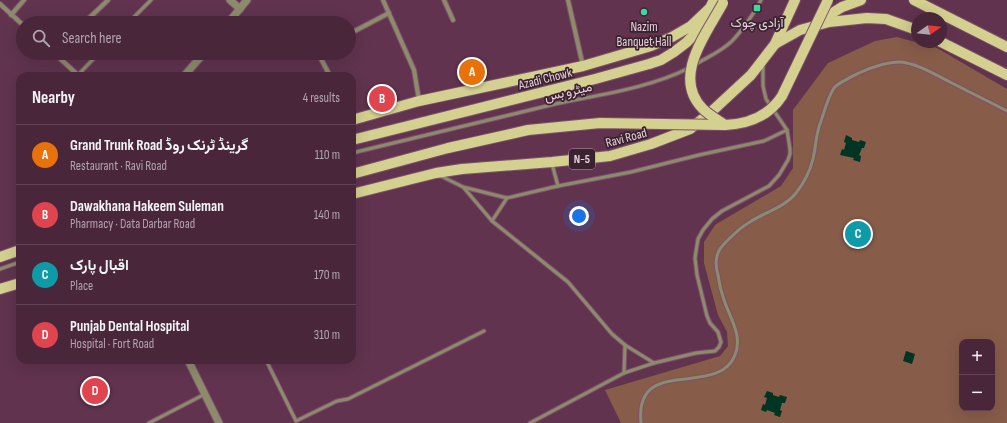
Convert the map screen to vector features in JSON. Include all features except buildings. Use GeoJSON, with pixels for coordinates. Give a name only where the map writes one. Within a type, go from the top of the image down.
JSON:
{"type":"FeatureCollection","features":[{"type":"Feature","properties":{"kind":"main road","name":"Ravi Road"},"geometry":{"type":"LineString","coordinates":[[356,193],[436,173],[462,169],[610,156],[651,144],[690,129],[710,113],[751,75],[775,44],[795,0]]}},
{"type":"Feature","properties":{"kind":"main road"},"geometry":{"type":"LineString","coordinates":[[356,173],[448,148],[528,130],[600,123],[725,125],[738,124],[755,119],[767,113],[777,104],[782,96],[828,0]]}},
{"type":"Feature","properties":{"kind":"main road"},"geometry":{"type":"LineString","coordinates":[[817,22],[842,7],[861,0]]}},
{"type":"Feature","properties":{"kind":"main road"},"geometry":{"type":"LineString","coordinates":[[914,0],[1007,46]]}},
{"type":"Feature","properties":{"kind":"main road"},"geometry":{"type":"LineString","coordinates":[[356,119],[419,101],[583,66],[651,46],[672,37],[691,26],[710,8],[721,1]]}},
{"type":"Feature","properties":{"kind":"main road"},"geometry":{"type":"LineString","coordinates":[[721,1],[695,55],[690,71],[690,79],[694,96],[699,104],[725,125]]}},
{"type":"Feature","properties":{"kind":"main road","name":"Azadi Chowk"},"geometry":{"type":"LineString","coordinates":[[356,139],[595,79],[661,60],[687,42],[721,1]]}},
{"type":"Feature","properties":{"kind":"main road"},"geometry":{"type":"LineString","coordinates":[[775,44],[800,30],[828,22],[867,18],[886,19],[911,28]]}},
{"type":"Feature","properties":{"kind":"main road"},"geometry":{"type":"LineString","coordinates":[[947,45],[1007,75]]}},
{"type":"Feature","properties":{"kind":"main road"},"geometry":{"type":"LineString","coordinates":[[0,257],[16,251]]}},
{"type":"Feature","properties":{"kind":"main road"},"geometry":{"type":"LineString","coordinates":[[0,289],[16,284]]}},
{"type":"Feature","properties":{"kind":"street"},"geometry":{"type":"LineString","coordinates":[[11,15],[24,0]]}},
{"type":"Feature","properties":{"kind":"street"},"geometry":{"type":"LineString","coordinates":[[91,16],[108,0]]}},
{"type":"Feature","properties":{"kind":"street"},"geometry":{"type":"LineString","coordinates":[[230,0],[240,9]]}},
{"type":"Feature","properties":{"kind":"street"},"geometry":{"type":"LineString","coordinates":[[234,16],[247,0]]}},
{"type":"Feature","properties":{"kind":"street"},"geometry":{"type":"LineString","coordinates":[[382,0],[414,70],[419,101]]}},
{"type":"Feature","properties":{"kind":"street"},"geometry":{"type":"LineString","coordinates":[[444,0],[453,20]]}},
{"type":"Feature","properties":{"kind":"street"},"geometry":{"type":"LineString","coordinates":[[568,0],[583,66]]}},
{"type":"Feature","properties":{"kind":"street"},"geometry":{"type":"LineString","coordinates":[[0,4],[16,19]]}},
{"type":"Feature","properties":{"kind":"street"},"geometry":{"type":"LineString","coordinates":[[356,30],[389,13]]}},
{"type":"Feature","properties":{"kind":"street"},"geometry":{"type":"LineString","coordinates":[[61,60],[74,72]]}},
{"type":"Feature","properties":{"kind":"street"},"geometry":{"type":"LineString","coordinates":[[187,72],[198,60]]}},
{"type":"Feature","properties":{"kind":"street"},"geometry":{"type":"LineString","coordinates":[[322,60],[328,72]]}},
{"type":"Feature","properties":{"kind":"street"},"geometry":{"type":"LineString","coordinates":[[190,364],[219,423]]}},
{"type":"Feature","properties":{"kind":"lane"},"geometry":{"type":"LineString","coordinates":[[135,16],[151,0]]}},
{"type":"Feature","properties":{"kind":"lane","name":"میٹرو بس"},"geometry":{"type":"LineString","coordinates":[[356,152],[628,88],[672,76],[714,55],[732,40],[757,8],[761,0]]}},
{"type":"Feature","properties":{"kind":"lane"},"geometry":{"type":"LineString","coordinates":[[82,72],[93,60]]}},
{"type":"Feature","properties":{"kind":"lane"},"geometry":{"type":"LineString","coordinates":[[530,423],[624,373],[654,363],[696,353],[715,351],[719,347],[722,342],[707,316],[697,275],[696,258],[698,239],[702,230],[712,219],[769,186],[779,175],[790,154],[787,130],[766,99],[763,86],[763,60]]}},
{"type":"Feature","properties":{"kind":"lane"},"geometry":{"type":"LineString","coordinates":[[641,423],[640,414],[642,403],[646,394],[653,387],[662,382],[700,378],[720,371],[729,366],[735,356],[738,344],[737,332],[719,283],[716,266],[718,253],[724,244],[738,231],[750,222],[775,209],[794,196],[803,183],[813,160],[820,124],[834,87],[852,76],[875,66],[899,62],[921,68],[1007,111]]}},
{"type":"Feature","properties":{"kind":"lane"},"geometry":{"type":"LineString","coordinates":[[436,173],[463,187],[507,198],[558,186],[631,172],[764,141],[787,130]]}},
{"type":"Feature","properties":{"kind":"lane"},"geometry":{"type":"LineString","coordinates":[[552,162],[558,186]]}},
{"type":"Feature","properties":{"kind":"lane"},"geometry":{"type":"LineString","coordinates":[[463,187],[492,221],[568,282],[612,334],[625,345],[654,363]]}},
{"type":"Feature","properties":{"kind":"lane"},"geometry":{"type":"LineString","coordinates":[[492,221],[507,198]]}},
{"type":"Feature","properties":{"kind":"lane"},"geometry":{"type":"LineString","coordinates":[[0,269],[16,263]]}},
{"type":"Feature","properties":{"kind":"lane"},"geometry":{"type":"LineString","coordinates":[[268,364],[296,421],[337,401],[348,399],[484,332]]}},
{"type":"Feature","properties":{"kind":"lane"},"geometry":{"type":"LineString","coordinates":[[624,373],[625,345]]}},
{"type":"Feature","properties":{"kind":"lane"},"geometry":{"type":"LineString","coordinates":[[149,423],[205,394]]}},
{"type":"Feature","properties":{"kind":"shaded area"},"geometry":{"type":"Polygon","coordinates":[[[897,37],[911,41],[911,48],[937,48],[1007,89],[1007,423],[621,423],[605,390],[720,356],[728,346],[727,332],[718,315],[704,263],[704,242],[715,225],[781,186],[793,168],[793,110],[828,63],[875,41],[897,37]]]}},
{"type":"Feature","properties":{"kind":"shaded area"},"geometry":{"type":"Polygon","coordinates":[[[846,135],[852,138],[852,140],[866,142],[859,155],[861,156],[860,162],[853,160],[854,158],[840,155],[842,149],[844,150],[846,135]]]}},
{"type":"Feature","properties":{"kind":"shaded area"},"geometry":{"type":"Polygon","coordinates":[[[906,351],[915,354],[912,364],[903,361],[906,351]]]}},
{"type":"Feature","properties":{"kind":"shaded area"},"geometry":{"type":"Polygon","coordinates":[[[767,391],[779,397],[780,395],[787,397],[785,403],[782,403],[780,417],[767,410],[766,412],[761,410],[763,404],[765,405],[767,398],[764,397],[767,391]]]}},
{"type":"Feature","properties":{"kind":"place","name":"آزادی چوک"},"geometry":{"type":"Point","coordinates":[757,8]}},
{"type":"Feature","properties":{"kind":"place","name":"Nazim Banquet Hall"},"geometry":{"type":"Point","coordinates":[644,12]}},
{"type":"Feature","properties":{"kind":"place","name":"Grand Trunk Road گرینڈ ٹرنک روڈ"},"geometry":{"type":"Point","coordinates":[472,72]}},
{"type":"Feature","properties":{"kind":"place","name":"Dawakhana Hakeem Suleman"},"geometry":{"type":"Point","coordinates":[382,99]}},
{"type":"Feature","properties":{"kind":"place","name":"اقبال پارک"},"geometry":{"type":"Point","coordinates":[858,234]}},
{"type":"Feature","properties":{"kind":"place","name":"Punjab Dental Hospital"},"geometry":{"type":"Point","coordinates":[95,391]}}]}
